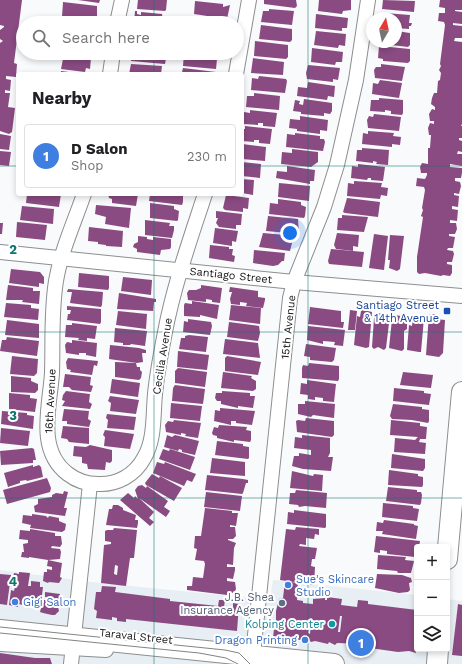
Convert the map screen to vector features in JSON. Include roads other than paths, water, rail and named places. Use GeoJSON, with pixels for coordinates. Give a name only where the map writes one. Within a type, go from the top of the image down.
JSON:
{"type":"FeatureCollection","features":[{"type":"Feature","properties":{"kind":"street"},"geometry":{"type":"LineString","coordinates":[[119,16],[122,0]]}},
{"type":"Feature","properties":{"kind":"street"},"geometry":{"type":"LineString","coordinates":[[244,28],[249,0]]}},
{"type":"Feature","properties":{"kind":"street","name":"15th Avenue"},"geometry":{"type":"LineString","coordinates":[[257,658],[290,298],[294,282],[322,214],[337,165],[356,80],[368,0]]}},
{"type":"Feature","properties":{"kind":"street"},"geometry":{"type":"LineString","coordinates":[[110,72],[112,60]]}},
{"type":"Feature","properties":{"kind":"street"},"geometry":{"type":"LineString","coordinates":[[236,72],[238,60]]}},
{"type":"Feature","properties":{"kind":"street","name":"16th Avenue"},"geometry":{"type":"LineString","coordinates":[[83,196],[61,258],[55,286],[52,317],[52,366],[47,425],[48,445],[55,460],[64,471],[73,477],[90,484]]}},
{"type":"Feature","properties":{"kind":"street","name":"Cecilia Avenue"},"geometry":{"type":"LineString","coordinates":[[90,484],[114,483],[123,479],[139,466],[145,457],[151,437],[164,332],[180,270],[204,196]]}},
{"type":"Feature","properties":{"kind":"street","name":"Santiago Street"},"geometry":{"type":"LineString","coordinates":[[0,252],[294,282],[462,296]]}},
{"type":"Feature","properties":{"kind":"street"},"geometry":{"type":"LineString","coordinates":[[448,544],[462,392]]}},
{"type":"Feature","properties":{"kind":"street"},"geometry":{"type":"LineString","coordinates":[[71,664],[90,484]]}},
{"type":"Feature","properties":{"kind":"street","name":"Taraval Street"},"geometry":{"type":"LineString","coordinates":[[0,622],[74,639]]}},
{"type":"Feature","properties":{"kind":"street","name":"Taraval Street"},"geometry":{"type":"LineString","coordinates":[[0,630],[257,658],[334,664]]}},
{"type":"Feature","properties":{"kind":"street","name":"Taraval Street"},"geometry":{"type":"LineString","coordinates":[[0,644],[74,639]]}},
{"type":"Feature","properties":{"kind":"street"},"geometry":{"type":"LineString","coordinates":[[437,664],[438,652]]}},
{"type":"Feature","properties":{"kind":"tram line"},"geometry":{"type":"LineString","coordinates":[[0,627],[225,650],[239,653],[250,664]]}},
{"type":"Feature","properties":{"kind":"tram line"},"geometry":{"type":"LineString","coordinates":[[0,633],[199,653],[226,658],[238,664]]}},
{"type":"Feature","properties":{"kind":"place","name":"Santiago Street & 14th Avenue"},"geometry":{"type":"Point","coordinates":[447,311]}},
{"type":"Feature","properties":{"kind":"place","name":"Sue's Skincare Studio"},"geometry":{"type":"Point","coordinates":[288,585]}},
{"type":"Feature","properties":{"kind":"place","name":"Gigi Salon"},"geometry":{"type":"Point","coordinates":[15,602]}},
{"type":"Feature","properties":{"kind":"place","name":"J.B. Shea Insurance Agency"},"geometry":{"type":"Point","coordinates":[282,603]}},
{"type":"Feature","properties":{"kind":"place","name":"Kolping Center"},"geometry":{"type":"Point","coordinates":[332,624]}},
{"type":"Feature","properties":{"kind":"place","name":"Dragon Printing"},"geometry":{"type":"Point","coordinates":[305,640]}},
{"type":"Feature","properties":{"kind":"place","name":"D Salon"},"geometry":{"type":"Point","coordinates":[361,643]}}]}
